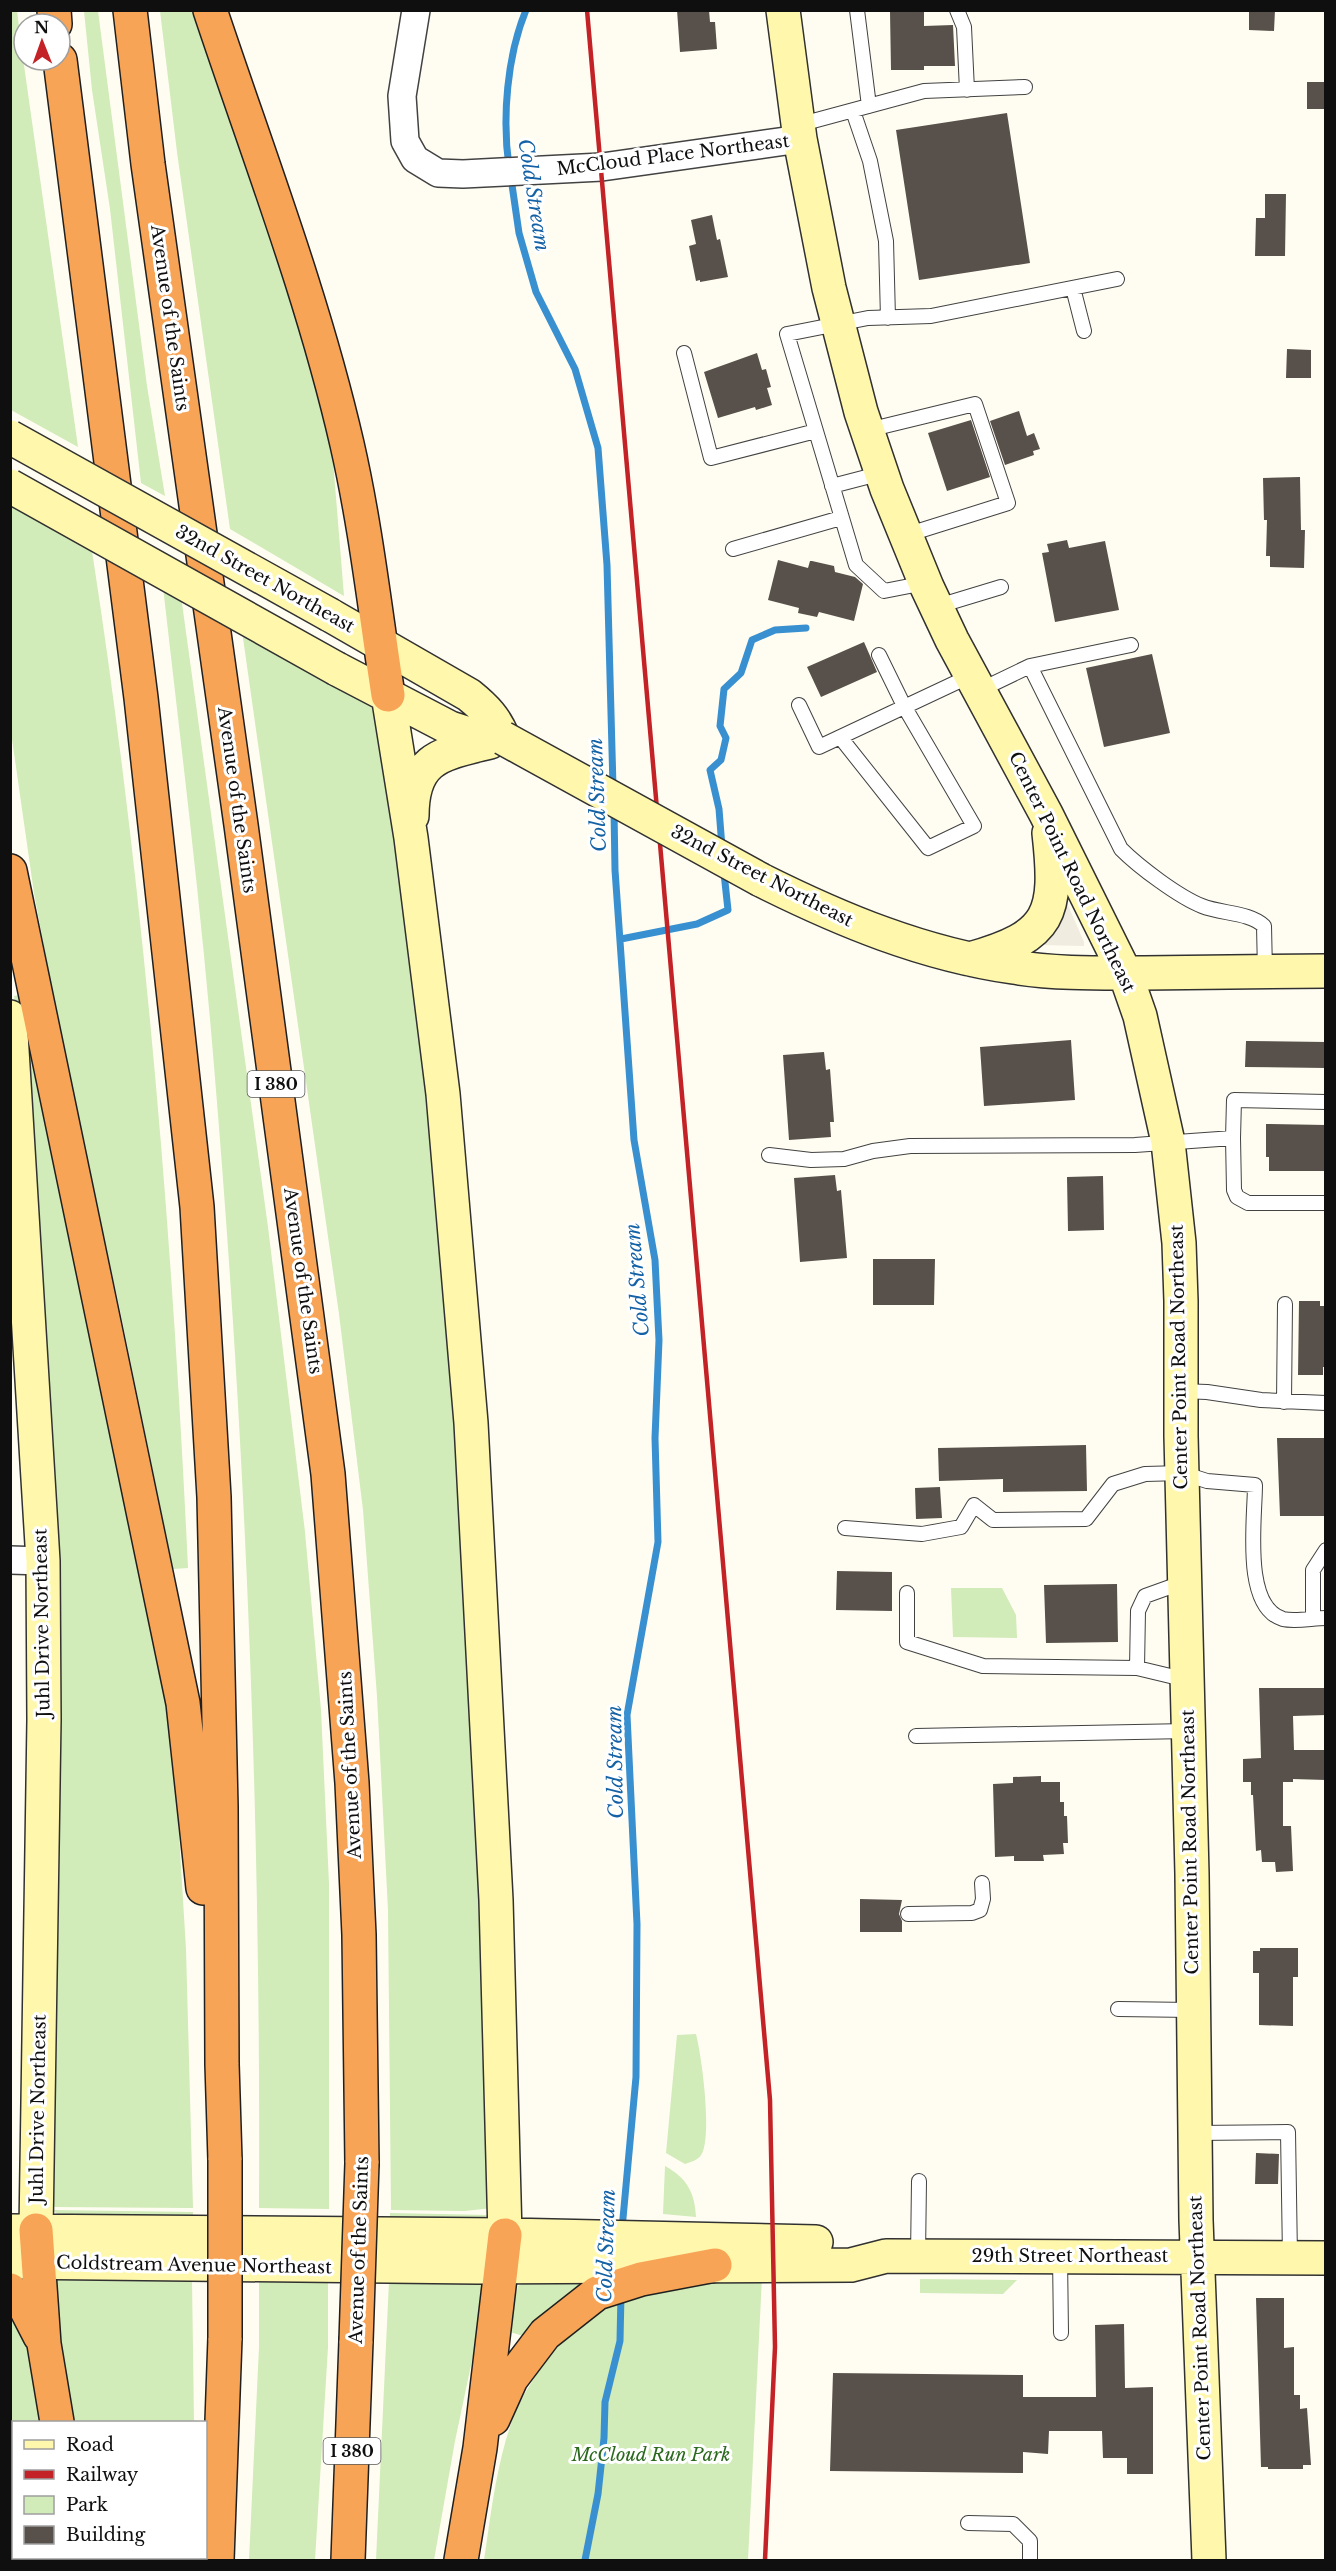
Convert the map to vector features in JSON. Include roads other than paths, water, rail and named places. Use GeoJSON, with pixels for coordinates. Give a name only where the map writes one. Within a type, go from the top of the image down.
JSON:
{"type":"FeatureCollection","features":[{"type":"Feature","properties":{"kind":"highway","name":"Avenue of the Saints"},"geometry":{"type":"LineString","coordinates":[[130,10],[148,164],[244,849],[328,1474],[352,1783],[359,1935],[362,2163],[348,2560]]}},
{"type":"Feature","properties":{"kind":"highway"},"geometry":{"type":"LineString","coordinates":[[210,10],[303,285],[325,359],[358,494],[388,695]]}},
{"type":"Feature","properties":{"kind":"highway"},"geometry":{"type":"LineString","coordinates":[[62,72],[141,698],[197,1207],[214,1497],[221,1795],[225,2338],[217,2560]]}},
{"type":"Feature","properties":{"kind":"highway"},"geometry":{"type":"LineString","coordinates":[[10,871],[183,1703],[222,2064]]}},
{"type":"Feature","properties":{"kind":"highway"},"geometry":{"type":"LineString","coordinates":[[23,2230],[24,2263],[44,2344],[57,2421]]}},
{"type":"Feature","properties":{"kind":"highway"},"geometry":{"type":"LineString","coordinates":[[460,2560],[480,2448],[504,2251]]}},
{"type":"Feature","properties":{"kind":"highway"},"geometry":{"type":"LineString","coordinates":[[480,2448],[511,2379],[526,2356],[597,2266],[641,2279],[666,2260],[715,2265]]}},
{"type":"Feature","properties":{"kind":"highway"},"geometry":{"type":"LineString","coordinates":[[10,2290],[31,2316],[44,2344]]}},
{"type":"Feature","properties":{"kind":"main road","name":"Center Point Road Northeast"},"geometry":{"type":"LineString","coordinates":[[783,10],[799,132],[813,211],[838,323],[882,473],[930,595],[974,683],[1046,814],[1125,973],[1143,1027],[1168,1142],[1179,1243],[1181,1301],[1182,1473],[1197,2257],[1209,2560]]}},
{"type":"Feature","properties":{"kind":"main road","name":"32nd Street Northeast"},"geometry":{"type":"LineString","coordinates":[[10,437],[469,695],[492,717],[503,738]]}},
{"type":"Feature","properties":{"kind":"main road","name":"32nd Street Northeast"},"geometry":{"type":"LineString","coordinates":[[10,486],[388,695],[467,735],[484,739],[503,738],[761,880],[847,921],[930,949],[970,959],[1050,971],[1125,973],[1326,971]]}},
{"type":"Feature","properties":{"kind":"main road"},"geometry":{"type":"LineString","coordinates":[[388,695],[411,838],[443,1094],[471,1423],[496,1900],[504,2251]]}},
{"type":"Feature","properties":{"kind":"main road"},"geometry":{"type":"LineString","coordinates":[[411,838],[415,784],[424,768],[443,754],[503,738]]}},
{"type":"Feature","properties":{"kind":"main road"},"geometry":{"type":"LineString","coordinates":[[970,959],[1026,938],[1038,928],[1046,915],[1053,890],[1046,814]]}},
{"type":"Feature","properties":{"kind":"main road","name":"Juhl Drive Northeast"},"geometry":{"type":"LineString","coordinates":[[10,1017],[43,1561],[44,1720],[23,2230]]}},
{"type":"Feature","properties":{"kind":"main road","name":"Coldstream Avenue Northeast"},"geometry":{"type":"LineString","coordinates":[[23,2230],[504,2251],[597,2266],[666,2260]]}},
{"type":"Feature","properties":{"kind":"main road","name":"29th Street Northeast"},"geometry":{"type":"LineString","coordinates":[[666,2260],[850,2242],[869,2246],[886,2256]]}},
{"type":"Feature","properties":{"kind":"main road","name":"Coldstream Avenue Northeast"},"geometry":{"type":"LineString","coordinates":[[24,2263],[504,2251]]}},
{"type":"Feature","properties":{"kind":"main road","name":"29th Street Northeast"},"geometry":{"type":"LineString","coordinates":[[715,2265],[851,2265],[886,2256],[1326,2258]]}},
{"type":"Feature","properties":{"kind":"street","name":"McCloud Place Northeast"},"geometry":{"type":"LineString","coordinates":[[416,10],[402,96],[405,141],[409,151],[438,173],[463,174],[633,164],[799,132]]}},
{"type":"Feature","properties":{"kind":"street"},"geometry":{"type":"LineString","coordinates":[[10,1560],[43,1561]]}},
{"type":"Feature","properties":{"kind":"lane"},"geometry":{"type":"LineString","coordinates":[[857,10],[869,106]]}},
{"type":"Feature","properties":{"kind":"lane"},"geometry":{"type":"LineString","coordinates":[[957,10],[964,27],[967,90]]}},
{"type":"Feature","properties":{"kind":"lane"},"geometry":{"type":"LineString","coordinates":[[799,132],[853,111],[924,91],[1025,87]]}},
{"type":"Feature","properties":{"kind":"lane"},"geometry":{"type":"LineString","coordinates":[[853,111],[870,161],[886,241],[888,318]]}},
{"type":"Feature","properties":{"kind":"lane"},"geometry":{"type":"LineString","coordinates":[[1001,587],[930,595],[884,591],[856,565],[787,334],[838,323],[931,316],[1117,279]]}},
{"type":"Feature","properties":{"kind":"lane"},"geometry":{"type":"LineString","coordinates":[[1073,288],[1084,331]]}},
{"type":"Feature","properties":{"kind":"lane"},"geometry":{"type":"LineString","coordinates":[[684,353],[711,458],[816,431]]}},
{"type":"Feature","properties":{"kind":"lane"},"geometry":{"type":"LineString","coordinates":[[868,430],[975,404],[1008,503],[906,535]]}},
{"type":"Feature","properties":{"kind":"lane"},"geometry":{"type":"LineString","coordinates":[[832,486],[882,473]]}},
{"type":"Feature","properties":{"kind":"lane"},"geometry":{"type":"LineString","coordinates":[[733,549],[842,518]]}},
{"type":"Feature","properties":{"kind":"lane"},"geometry":{"type":"LineString","coordinates":[[800,705],[819,747],[904,706],[974,683],[1030,666],[1131,645]]}},
{"type":"Feature","properties":{"kind":"lane"},"geometry":{"type":"LineString","coordinates":[[840,737],[928,848],[974,826],[904,706],[879,655]]}},
{"type":"Feature","properties":{"kind":"lane"},"geometry":{"type":"LineString","coordinates":[[1030,666],[1121,849],[1138,866],[1199,905],[1219,912],[1253,918],[1260,922],[1264,926],[1265,971]]}},
{"type":"Feature","properties":{"kind":"lane"},"geometry":{"type":"LineString","coordinates":[[1326,1102],[1234,1100],[1233,1138],[1234,1190],[1237,1197],[1248,1203],[1326,1203]]}},
{"type":"Feature","properties":{"kind":"lane"},"geometry":{"type":"LineString","coordinates":[[769,1155],[811,1160],[844,1159],[873,1151],[910,1146],[1135,1145],[1233,1138]]}},
{"type":"Feature","properties":{"kind":"lane"},"geometry":{"type":"LineString","coordinates":[[1284,1402],[1285,1304]]}},
{"type":"Feature","properties":{"kind":"lane"},"geometry":{"type":"LineString","coordinates":[[1181,1391],[1284,1402],[1326,1403]]}},
{"type":"Feature","properties":{"kind":"lane"},"geometry":{"type":"LineString","coordinates":[[845,1528],[922,1534],[961,1527],[974,1504],[993,1520],[1086,1519],[1113,1484],[1145,1474],[1182,1473],[1208,1481],[1255,1485],[1254,1581],[1265,1607],[1283,1619],[1319,1618],[1313,1570],[1326,1550]]}},
{"type":"Feature","properties":{"kind":"lane"},"geometry":{"type":"LineString","coordinates":[[1137,1668],[1138,1611],[1145,1596],[1184,1582]]}},
{"type":"Feature","properties":{"kind":"lane"},"geometry":{"type":"LineString","coordinates":[[907,1593],[907,1642],[983,1666],[1137,1668],[1187,1680]]}},
{"type":"Feature","properties":{"kind":"lane"},"geometry":{"type":"LineString","coordinates":[[916,1736],[1188,1731]]}},
{"type":"Feature","properties":{"kind":"lane"},"geometry":{"type":"LineString","coordinates":[[908,1914],[972,1913],[980,1910],[983,1899],[982,1883]]}},
{"type":"Feature","properties":{"kind":"lane"},"geometry":{"type":"LineString","coordinates":[[1118,2009],[1192,2010]]}},
{"type":"Feature","properties":{"kind":"lane"},"geometry":{"type":"LineString","coordinates":[[1195,2133],[1288,2132],[1290,2257]]}},
{"type":"Feature","properties":{"kind":"lane"},"geometry":{"type":"LineString","coordinates":[[918,2256],[919,2181]]}},
{"type":"Feature","properties":{"kind":"lane"},"geometry":{"type":"LineString","coordinates":[[1060,2256],[1061,2333]]}},
{"type":"Feature","properties":{"kind":"lane"},"geometry":{"type":"LineString","coordinates":[[968,2523],[1013,2524],[1030,2541],[1030,2560]]}},
{"type":"Feature","properties":{"kind":"waterway","name":"Cold Stream"},"geometry":{"type":"LineString","coordinates":[[509,167],[506,108],[510,67],[526,10]]}},
{"type":"Feature","properties":{"kind":"waterway","name":"Cold Stream"},"geometry":{"type":"LineString","coordinates":[[511,178],[519,233],[536,292],[575,369],[598,448],[607,565],[613,787]]}},
{"type":"Feature","properties":{"kind":"waterway"},"geometry":{"type":"LineString","coordinates":[[722,847],[719,809],[710,770],[721,760],[726,738],[720,726],[724,689],[741,673],[752,640],[775,630],[806,628]]}},
{"type":"Feature","properties":{"kind":"waterway","name":"Cold Stream"},"geometry":{"type":"LineString","coordinates":[[614,810],[615,870],[634,1140],[655,1260],[659,1340],[655,1438],[658,1542],[627,1715],[637,1924],[636,2077],[622,2229]]}},
{"type":"Feature","properties":{"kind":"waterway"},"geometry":{"type":"LineString","coordinates":[[621,939],[697,924],[728,910],[724,873]]}},
{"type":"Feature","properties":{"kind":"waterway","name":"Cold Stream"},"geometry":{"type":"LineString","coordinates":[[585,2560],[598,2494],[605,2402],[620,2341],[621,2294]]}},
{"type":"Feature","properties":{"kind":"railway"},"geometry":{"type":"LineString","coordinates":[[587,10],[770,2100],[775,2347],[765,2560]]}},
{"type":"Feature","properties":{"kind":"park label","name":"McCloud Run Park"},"geometry":{"type":"Point","coordinates":[651,2455]}}]}
